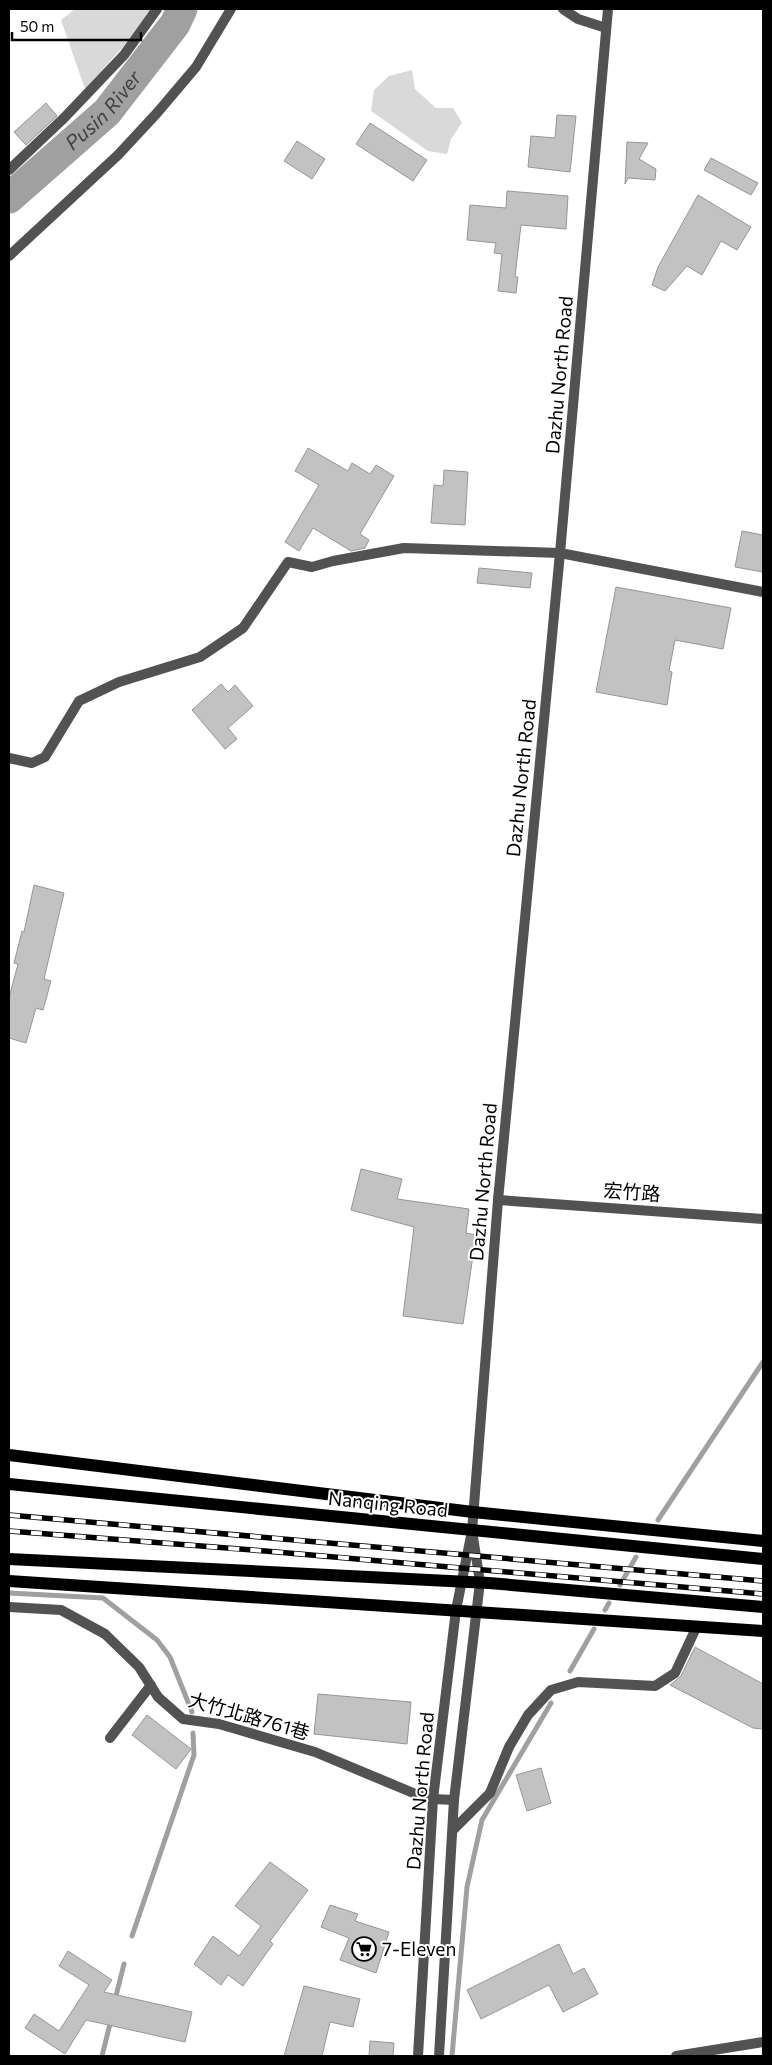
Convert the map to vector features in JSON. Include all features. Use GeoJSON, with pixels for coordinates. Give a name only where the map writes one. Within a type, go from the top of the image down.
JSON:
{"type":"FeatureCollection","features":[{"type":"Feature","properties":{"kind":"main road"},"geometry":{"type":"LineString","coordinates":[[9,1456],[473,1512],[763,1541]]}},
{"type":"Feature","properties":{"kind":"main road","name":"Nanqing Road"},"geometry":{"type":"LineString","coordinates":[[9,1484],[763,1559]]}},
{"type":"Feature","properties":{"kind":"main road"},"geometry":{"type":"LineString","coordinates":[[9,1559],[480,1582],[763,1608]]}},
{"type":"Feature","properties":{"kind":"main road"},"geometry":{"type":"LineString","coordinates":[[9,1581],[763,1631]]}},
{"type":"Feature","properties":{"kind":"street"},"geometry":{"type":"LineString","coordinates":[[9,170],[64,118],[124,55],[157,9]]}},
{"type":"Feature","properties":{"kind":"street"},"geometry":{"type":"LineString","coordinates":[[9,256],[118,155],[156,113],[196,68],[231,9]]}},
{"type":"Feature","properties":{"kind":"street"},"geometry":{"type":"LineString","coordinates":[[563,9],[578,19],[606,28]]}},
{"type":"Feature","properties":{"kind":"street","name":"Dazhu North Road"},"geometry":{"type":"LineString","coordinates":[[418,2056],[434,1799],[456,1610],[460,1582],[472,1531],[498,1200],[560,553],[608,9]]}},
{"type":"Feature","properties":{"kind":"street"},"geometry":{"type":"LineString","coordinates":[[9,758],[32,763],[45,757],[79,701],[119,682],[200,657],[244,628],[288,562],[312,567],[332,561],[404,548],[560,553],[763,592]]}},
{"type":"Feature","properties":{"kind":"street","name":"宏竹路"},"geometry":{"type":"LineString","coordinates":[[498,1200],[763,1219]]}},
{"type":"Feature","properties":{"kind":"street","name":"Dazhu North Road"},"geometry":{"type":"LineString","coordinates":[[439,2056],[454,1829],[454,1800],[480,1582],[472,1531]]}},
{"type":"Feature","properties":{"kind":"street","name":"大竹北路761巷"},"geometry":{"type":"LineString","coordinates":[[9,1607],[61,1610],[105,1634],[139,1667],[158,1697],[183,1719],[219,1724],[315,1752],[418,1795],[434,1799],[454,1800]]}},
{"type":"Feature","properties":{"kind":"street"},"geometry":{"type":"LineString","coordinates":[[454,1829],[490,1793],[509,1747],[518,1731],[528,1715],[551,1690],[578,1682],[655,1686],[675,1673],[697,1626]]}},
{"type":"Feature","properties":{"kind":"street"},"geometry":{"type":"LineString","coordinates":[[110,1738],[150,1685]]}},
{"type":"Feature","properties":{"kind":"street"},"geometry":{"type":"LineString","coordinates":[[676,2056],[763,2042]]}},
{"type":"Feature","properties":{"kind":"shaded area"},"geometry":{"type":"Polygon","coordinates":[[[75,9],[151,9],[139,29],[85,89],[61,20],[75,9]]]}},
{"type":"Feature","properties":{"kind":"shaded area"},"geometry":{"type":"Polygon","coordinates":[[[412,70],[415,89],[436,108],[453,108],[462,123],[451,139],[447,154],[428,151],[371,111],[374,90],[389,76],[412,70]]]}},
{"type":"Feature","properties":{"kind":"building"},"geometry":{"type":"Polygon","coordinates":[[[46,103],[57,116],[26,145],[14,132],[46,103]]]}},
{"type":"Feature","properties":{"kind":"building"},"geometry":{"type":"Polygon","coordinates":[[[557,115],[576,116],[570,172],[528,167],[531,136],[555,138],[557,115]]]}},
{"type":"Feature","properties":{"kind":"building"},"geometry":{"type":"Polygon","coordinates":[[[370,123],[427,160],[413,181],[356,144],[370,123]]]}},
{"type":"Feature","properties":{"kind":"building"},"geometry":{"type":"Polygon","coordinates":[[[297,141],[325,159],[312,179],[284,161],[297,141]]]}},
{"type":"Feature","properties":{"kind":"building"},"geometry":{"type":"Polygon","coordinates":[[[627,142],[648,143],[639,159],[656,169],[655,180],[628,178],[625,184],[627,142]]]}},
{"type":"Feature","properties":{"kind":"building"},"geometry":{"type":"Polygon","coordinates":[[[711,158],[758,183],[751,195],[704,170],[711,158]]]}},
{"type":"Feature","properties":{"kind":"building"},"geometry":{"type":"Polygon","coordinates":[[[507,191],[568,196],[566,229],[521,225],[515,277],[518,277],[516,293],[498,291],[502,254],[494,253],[496,243],[467,240],[470,205],[506,208],[507,191]]]}},
{"type":"Feature","properties":{"kind":"building"},"geometry":{"type":"Polygon","coordinates":[[[698,195],[751,227],[737,250],[721,241],[702,275],[687,266],[665,291],[652,285],[658,267],[698,195]]]}},
{"type":"Feature","properties":{"kind":"building"},"geometry":{"type":"Polygon","coordinates":[[[308,448],[348,471],[352,463],[370,474],[376,465],[394,476],[360,534],[369,540],[365,548],[351,551],[313,528],[299,551],[285,542],[319,485],[295,471],[308,448]]]}},
{"type":"Feature","properties":{"kind":"building"},"geometry":{"type":"Polygon","coordinates":[[[444,470],[468,472],[465,525],[431,523],[434,485],[443,486],[444,470]]]}},
{"type":"Feature","properties":{"kind":"building"},"geometry":{"type":"Polygon","coordinates":[[[742,531],[763,535],[763,572],[735,567],[742,531]]]}},
{"type":"Feature","properties":{"kind":"building"},"geometry":{"type":"Polygon","coordinates":[[[479,568],[532,573],[530,588],[477,583],[479,568]]]}},
{"type":"Feature","properties":{"kind":"building"},"geometry":{"type":"Polygon","coordinates":[[[616,587],[731,608],[723,649],[675,640],[669,671],[672,672],[667,705],[596,692],[616,587]]]}},
{"type":"Feature","properties":{"kind":"building"},"geometry":{"type":"Polygon","coordinates":[[[221,684],[228,692],[235,685],[253,706],[228,728],[237,739],[225,749],[192,710],[221,684]]]}},
{"type":"Feature","properties":{"kind":"building"},"geometry":{"type":"Polygon","coordinates":[[[34,885],[64,893],[44,979],[51,981],[43,1010],[36,1008],[26,1043],[9,1038],[9,998],[18,964],[14,963],[22,931],[24,932],[34,885]]]}},
{"type":"Feature","properties":{"kind":"building"},"geometry":{"type":"Polygon","coordinates":[[[361,1169],[402,1179],[397,1199],[469,1209],[466,1233],[476,1235],[463,1324],[403,1316],[414,1227],[351,1210],[361,1169]]]}},
{"type":"Feature","properties":{"kind":"building"},"geometry":{"type":"Polygon","coordinates":[[[695,1647],[763,1684],[763,1729],[753,1728],[670,1685],[681,1676],[695,1647]]]}},
{"type":"Feature","properties":{"kind":"building"},"geometry":{"type":"Polygon","coordinates":[[[318,1694],[411,1702],[407,1744],[314,1734],[318,1694]]]}},
{"type":"Feature","properties":{"kind":"building"},"geometry":{"type":"Polygon","coordinates":[[[147,1715],[191,1749],[176,1769],[132,1735],[147,1715]]]}},
{"type":"Feature","properties":{"kind":"building"},"geometry":{"type":"Polygon","coordinates":[[[541,1768],[551,1803],[527,1811],[516,1775],[541,1768]]]}},
{"type":"Feature","properties":{"kind":"building"},"geometry":{"type":"Polygon","coordinates":[[[270,1862],[308,1890],[270,1941],[273,1944],[243,1986],[228,1975],[221,1985],[194,1964],[213,1936],[239,1956],[261,1926],[235,1906],[270,1862]]]}},
{"type":"Feature","properties":{"kind":"building","name":"7-Eleven"},"geometry":{"type":"Polygon","coordinates":[[[330,1905],[358,1914],[355,1921],[389,1932],[376,1973],[340,1960],[349,1938],[321,1927],[330,1905]]]}},
{"type":"Feature","properties":{"kind":"building"},"geometry":{"type":"Polygon","coordinates":[[[559,1944],[573,1974],[584,1968],[598,1994],[563,2012],[549,1985],[481,2019],[467,1990],[559,1944]]]}},
{"type":"Feature","properties":{"kind":"building"},"geometry":{"type":"Polygon","coordinates":[[[68,1951],[112,1980],[104,1992],[192,2012],[185,2042],[86,2020],[65,2054],[25,2028],[34,2014],[59,2031],[89,1985],[59,1966],[68,1951]]]}},
{"type":"Feature","properties":{"kind":"building"},"geometry":{"type":"Polygon","coordinates":[[[304,1986],[360,1999],[353,2027],[330,2022],[322,2056],[284,2056],[304,1986]]]}},
{"type":"Feature","properties":{"kind":"building"},"geometry":{"type":"Polygon","coordinates":[[[370,2041],[394,2043],[393,2056],[369,2056],[370,2041]]]}},
{"type":"Feature","properties":{"kind":"waterway","name":"Pusin River"},"geometry":{"type":"LineString","coordinates":[[9,198],[107,112],[175,24],[182,9]]}},
{"type":"Feature","properties":{"kind":"waterway"},"geometry":{"type":"LineString","coordinates":[[658,1520],[763,1362]]}},
{"type":"Feature","properties":{"kind":"waterway"},"geometry":{"type":"LineString","coordinates":[[620,1585],[636,1557]]}},
{"type":"Feature","properties":{"kind":"waterway"},"geometry":{"type":"LineString","coordinates":[[9,1593],[103,1598],[157,1640],[170,1657],[192,1712]]}},
{"type":"Feature","properties":{"kind":"waterway"},"geometry":{"type":"LineString","coordinates":[[605,1610],[609,1603]]}},
{"type":"Feature","properties":{"kind":"waterway"},"geometry":{"type":"LineString","coordinates":[[570,1671],[594,1629]]}},
{"type":"Feature","properties":{"kind":"waterway"},"geometry":{"type":"LineString","coordinates":[[452,2056],[467,1887],[482,1820],[551,1703]]}},
{"type":"Feature","properties":{"kind":"waterway"},"geometry":{"type":"LineString","coordinates":[[132,1936],[194,1755],[193,1733]]}},
{"type":"Feature","properties":{"kind":"waterway"},"geometry":{"type":"LineString","coordinates":[[115,2000],[124,1964]]}},
{"type":"Feature","properties":{"kind":"waterway"},"geometry":{"type":"LineString","coordinates":[[102,2056],[111,2020]]}},
{"type":"Feature","properties":{"kind":"railway"},"geometry":{"type":"LineString","coordinates":[[9,1515],[763,1581]]}},
{"type":"Feature","properties":{"kind":"railway"},"geometry":{"type":"LineString","coordinates":[[9,1531],[763,1594]]}},
{"type":"Feature","properties":{"kind":"place","name":"7-Eleven"},"geometry":{"type":"Point","coordinates":[364,1949]}}]}
